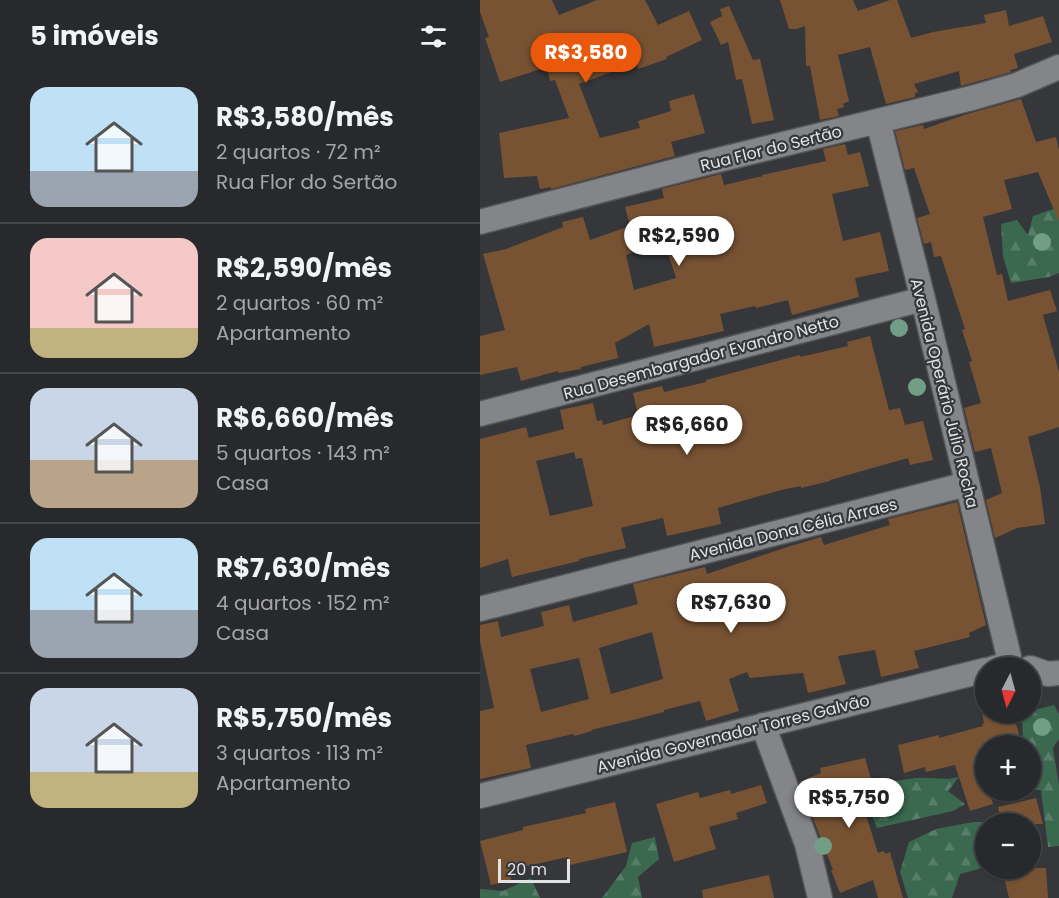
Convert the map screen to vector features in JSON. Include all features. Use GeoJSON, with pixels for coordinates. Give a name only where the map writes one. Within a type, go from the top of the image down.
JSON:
{"type":"FeatureCollection","features":[{"type":"Feature","properties":{"kind":"street","name":"Rua Flor do Sertão"},"geometry":{"type":"LineString","coordinates":[[480,222],[972,98],[1017,85],[1059,67]]}},
{"type":"Feature","properties":{"kind":"street","name":"Avenida Operário Júlio Rocha"},"geometry":{"type":"LineString","coordinates":[[878,121],[1009,657]]}},
{"type":"Feature","properties":{"kind":"street","name":"Rua Desembargador Evandro Netto"},"geometry":{"type":"LineString","coordinates":[[480,414],[923,299]]}},
{"type":"Feature","properties":{"kind":"street","name":"Avenida Dona Célia Arraes"},"geometry":{"type":"LineString","coordinates":[[480,609],[967,484]]}},
{"type":"Feature","properties":{"kind":"street"},"geometry":{"type":"LineString","coordinates":[[1041,673],[1059,673]]}},
{"type":"Feature","properties":{"kind":"street","name":"Avenida Governador Torres Galvão"},"geometry":{"type":"LineString","coordinates":[[480,796],[975,674]]}},
{"type":"Feature","properties":{"kind":"street"},"geometry":{"type":"LineString","coordinates":[[763,725],[807,844],[819,894]]}},
{"type":"Feature","properties":{"kind":"green space"},"geometry":{"type":"Polygon","coordinates":[[[1059,207],[1059,273],[1049,277],[1011,283],[1003,256],[1001,224],[1017,220],[1028,235],[1033,216],[1059,207]]]}},
{"type":"Feature","properties":{"kind":"green space"},"geometry":{"type":"Polygon","coordinates":[[[1054,705],[1059,714],[1059,739],[1053,748],[1059,785],[1059,846],[1048,847],[1041,790],[1041,735],[1023,735],[1022,723],[1041,723],[1041,708],[1054,705]]]}},
{"type":"Feature","properties":{"kind":"green space"},"geometry":{"type":"Polygon","coordinates":[[[959,777],[948,791],[965,804],[953,811],[877,828],[861,790],[910,779],[959,777]]]}},
{"type":"Feature","properties":{"kind":"green space"},"geometry":{"type":"Polygon","coordinates":[[[975,822],[975,870],[960,874],[952,898],[908,898],[900,872],[909,842],[936,829],[975,822]]]}},
{"type":"Feature","properties":{"kind":"green space"},"geometry":{"type":"Polygon","coordinates":[[[655,837],[659,859],[638,877],[642,898],[602,898],[626,866],[632,843],[655,837]]]}},
{"type":"Feature","properties":{"kind":"green space"},"geometry":{"type":"Polygon","coordinates":[[[531,878],[540,898],[480,898],[480,889],[503,891],[531,878]]]}},
{"type":"Feature","properties":{"kind":"building"},"geometry":{"type":"Polygon","coordinates":[[[480,0],[552,0],[559,15],[597,0],[645,0],[658,25],[689,11],[702,40],[666,57],[667,59],[638,69],[636,63],[579,84],[600,138],[640,128],[638,121],[671,111],[669,101],[694,94],[705,133],[671,142],[675,156],[551,189],[551,187],[540,189],[537,176],[504,178],[499,133],[569,118],[555,80],[550,81],[547,67],[500,82],[485,38],[489,37],[480,12],[480,0]]]}},
{"type":"Feature","properties":{"kind":"building"},"geometry":{"type":"Polygon","coordinates":[[[780,0],[853,0],[858,11],[890,0],[897,0],[911,38],[986,23],[984,15],[1006,10],[1009,26],[1043,16],[1052,42],[1014,54],[1018,68],[1010,70],[1011,72],[961,86],[959,71],[914,84],[918,92],[915,93],[915,97],[886,104],[870,47],[838,55],[849,101],[843,104],[844,107],[837,109],[839,116],[820,120],[810,66],[806,66],[805,26],[789,29],[780,0]]]}},
{"type":"Feature","properties":{"kind":"building"},"geometry":{"type":"Polygon","coordinates":[[[729,6],[753,60],[760,59],[774,120],[752,124],[742,79],[736,80],[728,42],[721,45],[710,22],[722,16],[720,9],[729,6]]]}},
{"type":"Feature","properties":{"kind":"building"},"geometry":{"type":"Polygon","coordinates":[[[1021,99],[1036,142],[1056,137],[1059,150],[1059,222],[1038,172],[1004,180],[1012,209],[983,217],[997,275],[1002,274],[1008,301],[1050,290],[1057,311],[1043,315],[1059,372],[1059,427],[1028,437],[1040,487],[1045,524],[1017,528],[995,538],[986,500],[1002,493],[991,448],[975,452],[964,408],[981,403],[969,362],[972,361],[962,330],[965,329],[941,256],[934,257],[931,242],[924,244],[917,218],[930,214],[914,168],[905,170],[895,131],[923,125],[924,129],[1021,99]]]}},
{"type":"Feature","properties":{"kind":"building"},"geometry":{"type":"Polygon","coordinates":[[[845,144],[848,155],[860,152],[869,186],[832,194],[843,241],[880,232],[889,271],[855,278],[859,297],[792,315],[788,300],[720,314],[724,331],[654,347],[649,324],[615,343],[618,358],[581,367],[581,369],[558,373],[558,371],[521,381],[517,367],[480,375],[480,336],[505,330],[483,254],[506,249],[563,227],[562,222],[583,217],[590,240],[630,226],[625,207],[664,198],[662,189],[721,174],[724,185],[826,161],[823,149],[845,144]],[[664,241],[626,255],[634,290],[676,278],[664,241]]]}},
{"type":"Feature","properties":{"kind":"building"},"geometry":{"type":"Polygon","coordinates":[[[870,336],[889,410],[900,408],[905,425],[923,421],[933,460],[910,465],[908,458],[830,481],[781,490],[718,508],[721,524],[667,536],[663,518],[624,527],[621,528],[626,548],[512,577],[508,559],[480,568],[480,439],[526,427],[529,438],[564,429],[560,410],[593,403],[597,421],[602,420],[603,425],[638,415],[633,393],[662,386],[664,392],[706,382],[706,380],[800,355],[800,357],[848,346],[847,342],[870,336]],[[574,452],[536,461],[550,516],[593,506],[582,458],[576,459],[574,452]]]}},
{"type":"Feature","properties":{"kind":"building"},"geometry":{"type":"Polygon","coordinates":[[[957,502],[986,625],[969,633],[970,637],[914,651],[919,668],[881,677],[875,650],[838,656],[846,684],[808,693],[803,673],[750,678],[747,672],[729,679],[739,711],[706,721],[700,701],[574,736],[573,734],[526,745],[531,768],[480,779],[480,711],[494,708],[480,641],[480,625],[498,621],[501,637],[544,626],[541,612],[569,605],[573,622],[638,604],[633,584],[705,567],[707,574],[821,537],[824,545],[890,525],[888,519],[957,502]],[[652,632],[599,648],[611,694],[663,679],[652,632]],[[579,658],[530,669],[541,712],[589,699],[579,658]]]}},
{"type":"Feature","properties":{"kind":"building"},"geometry":{"type":"Polygon","coordinates":[[[1016,723],[1019,735],[975,735],[975,801],[992,801],[993,804],[970,811],[955,765],[926,772],[925,767],[904,773],[898,745],[939,735],[939,738],[983,726],[982,724],[1016,723]]]}},
{"type":"Feature","properties":{"kind":"building"},"geometry":{"type":"Polygon","coordinates":[[[865,758],[872,782],[863,784],[865,792],[859,793],[878,853],[890,852],[903,898],[878,898],[873,880],[840,893],[799,782],[821,773],[820,768],[865,758]]]}},
{"type":"Feature","properties":{"kind":"building"},"geometry":{"type":"Polygon","coordinates":[[[761,785],[767,803],[736,813],[738,819],[709,827],[716,849],[674,862],[656,804],[698,792],[700,798],[730,790],[731,794],[761,785]]]}},
{"type":"Feature","properties":{"kind":"building"},"geometry":{"type":"Polygon","coordinates":[[[1023,801],[1037,801],[1040,813],[999,813],[998,807],[1023,801]]]}},
{"type":"Feature","properties":{"kind":"building"},"geometry":{"type":"Polygon","coordinates":[[[615,802],[627,852],[570,865],[568,857],[509,870],[511,880],[491,885],[480,841],[523,830],[523,827],[586,813],[585,809],[615,802]]]}},
{"type":"Feature","properties":{"kind":"building"},"geometry":{"type":"Polygon","coordinates":[[[1041,868],[1046,868],[1048,898],[1009,898],[1005,879],[1041,879],[1041,868]]]}},
{"type":"Feature","properties":{"kind":"building"},"geometry":{"type":"Polygon","coordinates":[[[769,875],[774,898],[703,898],[702,890],[769,875]]]}}]}
